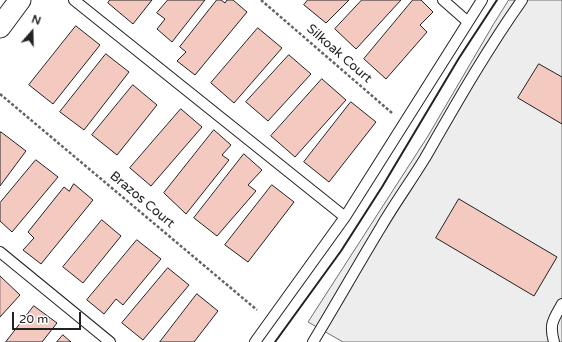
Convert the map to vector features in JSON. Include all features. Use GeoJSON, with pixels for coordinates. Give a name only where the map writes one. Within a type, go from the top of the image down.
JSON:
{"type":"FeatureCollection","features":[{"type":"Feature","properties":{"kind":"street"},"geometry":{"type":"LineString","coordinates":[[0,27],[20,0]]}},
{"type":"Feature","properties":{"kind":"lane"},"geometry":{"type":"LineString","coordinates":[[74,0],[345,217]]}},
{"type":"Feature","properties":{"kind":"lane"},"geometry":{"type":"LineString","coordinates":[[443,0],[468,22]]}},
{"type":"Feature","properties":{"kind":"lane"},"geometry":{"type":"LineString","coordinates":[[255,342],[345,217],[482,0]]}},
{"type":"Feature","properties":{"kind":"lane"},"geometry":{"type":"LineString","coordinates":[[312,342],[339,299],[381,226],[424,160],[502,28],[522,0]]}},
{"type":"Feature","properties":{"kind":"lane"},"geometry":{"type":"LineString","coordinates":[[0,252],[110,342]]}},
{"type":"Feature","properties":{"kind":"lane"},"geometry":{"type":"LineString","coordinates":[[554,342],[552,325],[562,304]]}},
{"type":"Feature","properties":{"kind":"path","name":"Silkoak Court"},"geometry":{"type":"LineString","coordinates":[[261,0],[404,123]]}},
{"type":"Feature","properties":{"kind":"path","name":"Brazos Court"},"geometry":{"type":"LineString","coordinates":[[0,94],[270,321]]}},
{"type":"Feature","properties":{"kind":"shaded area"},"geometry":{"type":"Polygon","coordinates":[[[509,0],[562,0],[562,342],[343,342],[308,322],[428,136],[509,0]]]}},
{"type":"Feature","properties":{"kind":"building"},"geometry":{"type":"Polygon","coordinates":[[[110,0],[152,0],[133,24],[108,3],[110,0]]]}},
{"type":"Feature","properties":{"kind":"building"},"geometry":{"type":"Polygon","coordinates":[[[168,0],[205,0],[172,42],[157,29],[165,19],[157,13],[168,0]]]}},
{"type":"Feature","properties":{"kind":"building"},"geometry":{"type":"Polygon","coordinates":[[[217,0],[221,0],[225,3],[227,0],[233,0],[247,12],[195,75],[177,61],[186,52],[180,47],[217,0]]]}},
{"type":"Feature","properties":{"kind":"building"},"geometry":{"type":"Polygon","coordinates":[[[308,0],[349,0],[326,23],[304,5],[308,0]]]}},
{"type":"Feature","properties":{"kind":"building"},"geometry":{"type":"Polygon","coordinates":[[[362,0],[401,0],[356,49],[335,29],[362,0]]]}},
{"type":"Feature","properties":{"kind":"building"},"geometry":{"type":"Polygon","coordinates":[[[413,0],[421,0],[433,12],[420,25],[427,32],[386,79],[364,59],[413,0]]]}},
{"type":"Feature","properties":{"kind":"building"},"geometry":{"type":"Polygon","coordinates":[[[76,26],[100,45],[53,104],[29,85],[76,26]]]}},
{"type":"Feature","properties":{"kind":"building"},"geometry":{"type":"Polygon","coordinates":[[[258,28],[282,48],[234,103],[211,83],[258,28]]]}},
{"type":"Feature","properties":{"kind":"building"},"geometry":{"type":"Polygon","coordinates":[[[106,54],[129,72],[84,130],[60,112],[106,54]]]}},
{"type":"Feature","properties":{"kind":"building"},"geometry":{"type":"Polygon","coordinates":[[[289,55],[311,74],[268,121],[246,102],[289,55]]]}},
{"type":"Feature","properties":{"kind":"building"},"geometry":{"type":"Polygon","coordinates":[[[539,64],[562,77],[562,124],[518,98],[539,64]]]}},
{"type":"Feature","properties":{"kind":"building"},"geometry":{"type":"Polygon","coordinates":[[[322,79],[346,100],[295,157],[271,136],[322,79]]]}},
{"type":"Feature","properties":{"kind":"building"},"geometry":{"type":"Polygon","coordinates":[[[133,85],[157,105],[117,155],[92,135],[133,85]]]}},
{"type":"Feature","properties":{"kind":"building"},"geometry":{"type":"Polygon","coordinates":[[[351,102],[376,122],[329,182],[304,162],[351,102]]]}},
{"type":"Feature","properties":{"kind":"building"},"geometry":{"type":"Polygon","coordinates":[[[181,109],[202,127],[151,186],[130,168],[181,109]]]}},
{"type":"Feature","properties":{"kind":"building"},"geometry":{"type":"Polygon","coordinates":[[[214,130],[231,145],[222,155],[229,160],[186,214],[164,193],[214,130]]]}},
{"type":"Feature","properties":{"kind":"building"},"geometry":{"type":"Polygon","coordinates":[[[1,132],[26,151],[0,186],[0,134],[1,132]]]}},
{"type":"Feature","properties":{"kind":"building"},"geometry":{"type":"Polygon","coordinates":[[[244,154],[262,170],[248,185],[256,191],[217,236],[194,218],[244,154]]]}},
{"type":"Feature","properties":{"kind":"building"},"geometry":{"type":"Polygon","coordinates":[[[36,160],[58,177],[12,232],[0,221],[0,203],[36,160]]]}},
{"type":"Feature","properties":{"kind":"building"},"geometry":{"type":"Polygon","coordinates":[[[74,184],[93,200],[41,264],[23,250],[34,238],[28,232],[64,187],[69,191],[74,184]]]}},
{"type":"Feature","properties":{"kind":"building"},"geometry":{"type":"Polygon","coordinates":[[[272,185],[294,202],[248,262],[225,245],[272,185]]]}},
{"type":"Feature","properties":{"kind":"building"},"geometry":{"type":"Polygon","coordinates":[[[459,199],[557,257],[534,296],[436,238],[459,199]]]}},
{"type":"Feature","properties":{"kind":"building"},"geometry":{"type":"Polygon","coordinates":[[[102,220],[121,236],[83,283],[63,267],[102,220]]]}},
{"type":"Feature","properties":{"kind":"building"},"geometry":{"type":"Polygon","coordinates":[[[137,240],[161,259],[123,305],[116,299],[104,314],[87,300],[137,240]]]}},
{"type":"Feature","properties":{"kind":"building"},"geometry":{"type":"Polygon","coordinates":[[[168,268],[189,285],[143,340],[122,323],[168,268]]]}},
{"type":"Feature","properties":{"kind":"building"},"geometry":{"type":"Polygon","coordinates":[[[0,276],[20,295],[0,317],[0,276]]]}},
{"type":"Feature","properties":{"kind":"building"},"geometry":{"type":"Polygon","coordinates":[[[197,294],[218,311],[194,342],[160,342],[197,294]]]}},
{"type":"Feature","properties":{"kind":"building"},"geometry":{"type":"Polygon","coordinates":[[[34,306],[57,323],[42,342],[6,342],[34,306]]]}},
{"type":"Feature","properties":{"kind":"building"},"geometry":{"type":"Polygon","coordinates":[[[63,335],[71,342],[57,342],[63,335]]]}},
{"type":"Feature","properties":{"kind":"wall"},"geometry":{"type":"LineString","coordinates":[[275,342],[341,251],[382,187],[459,58],[497,0]]}}]}
